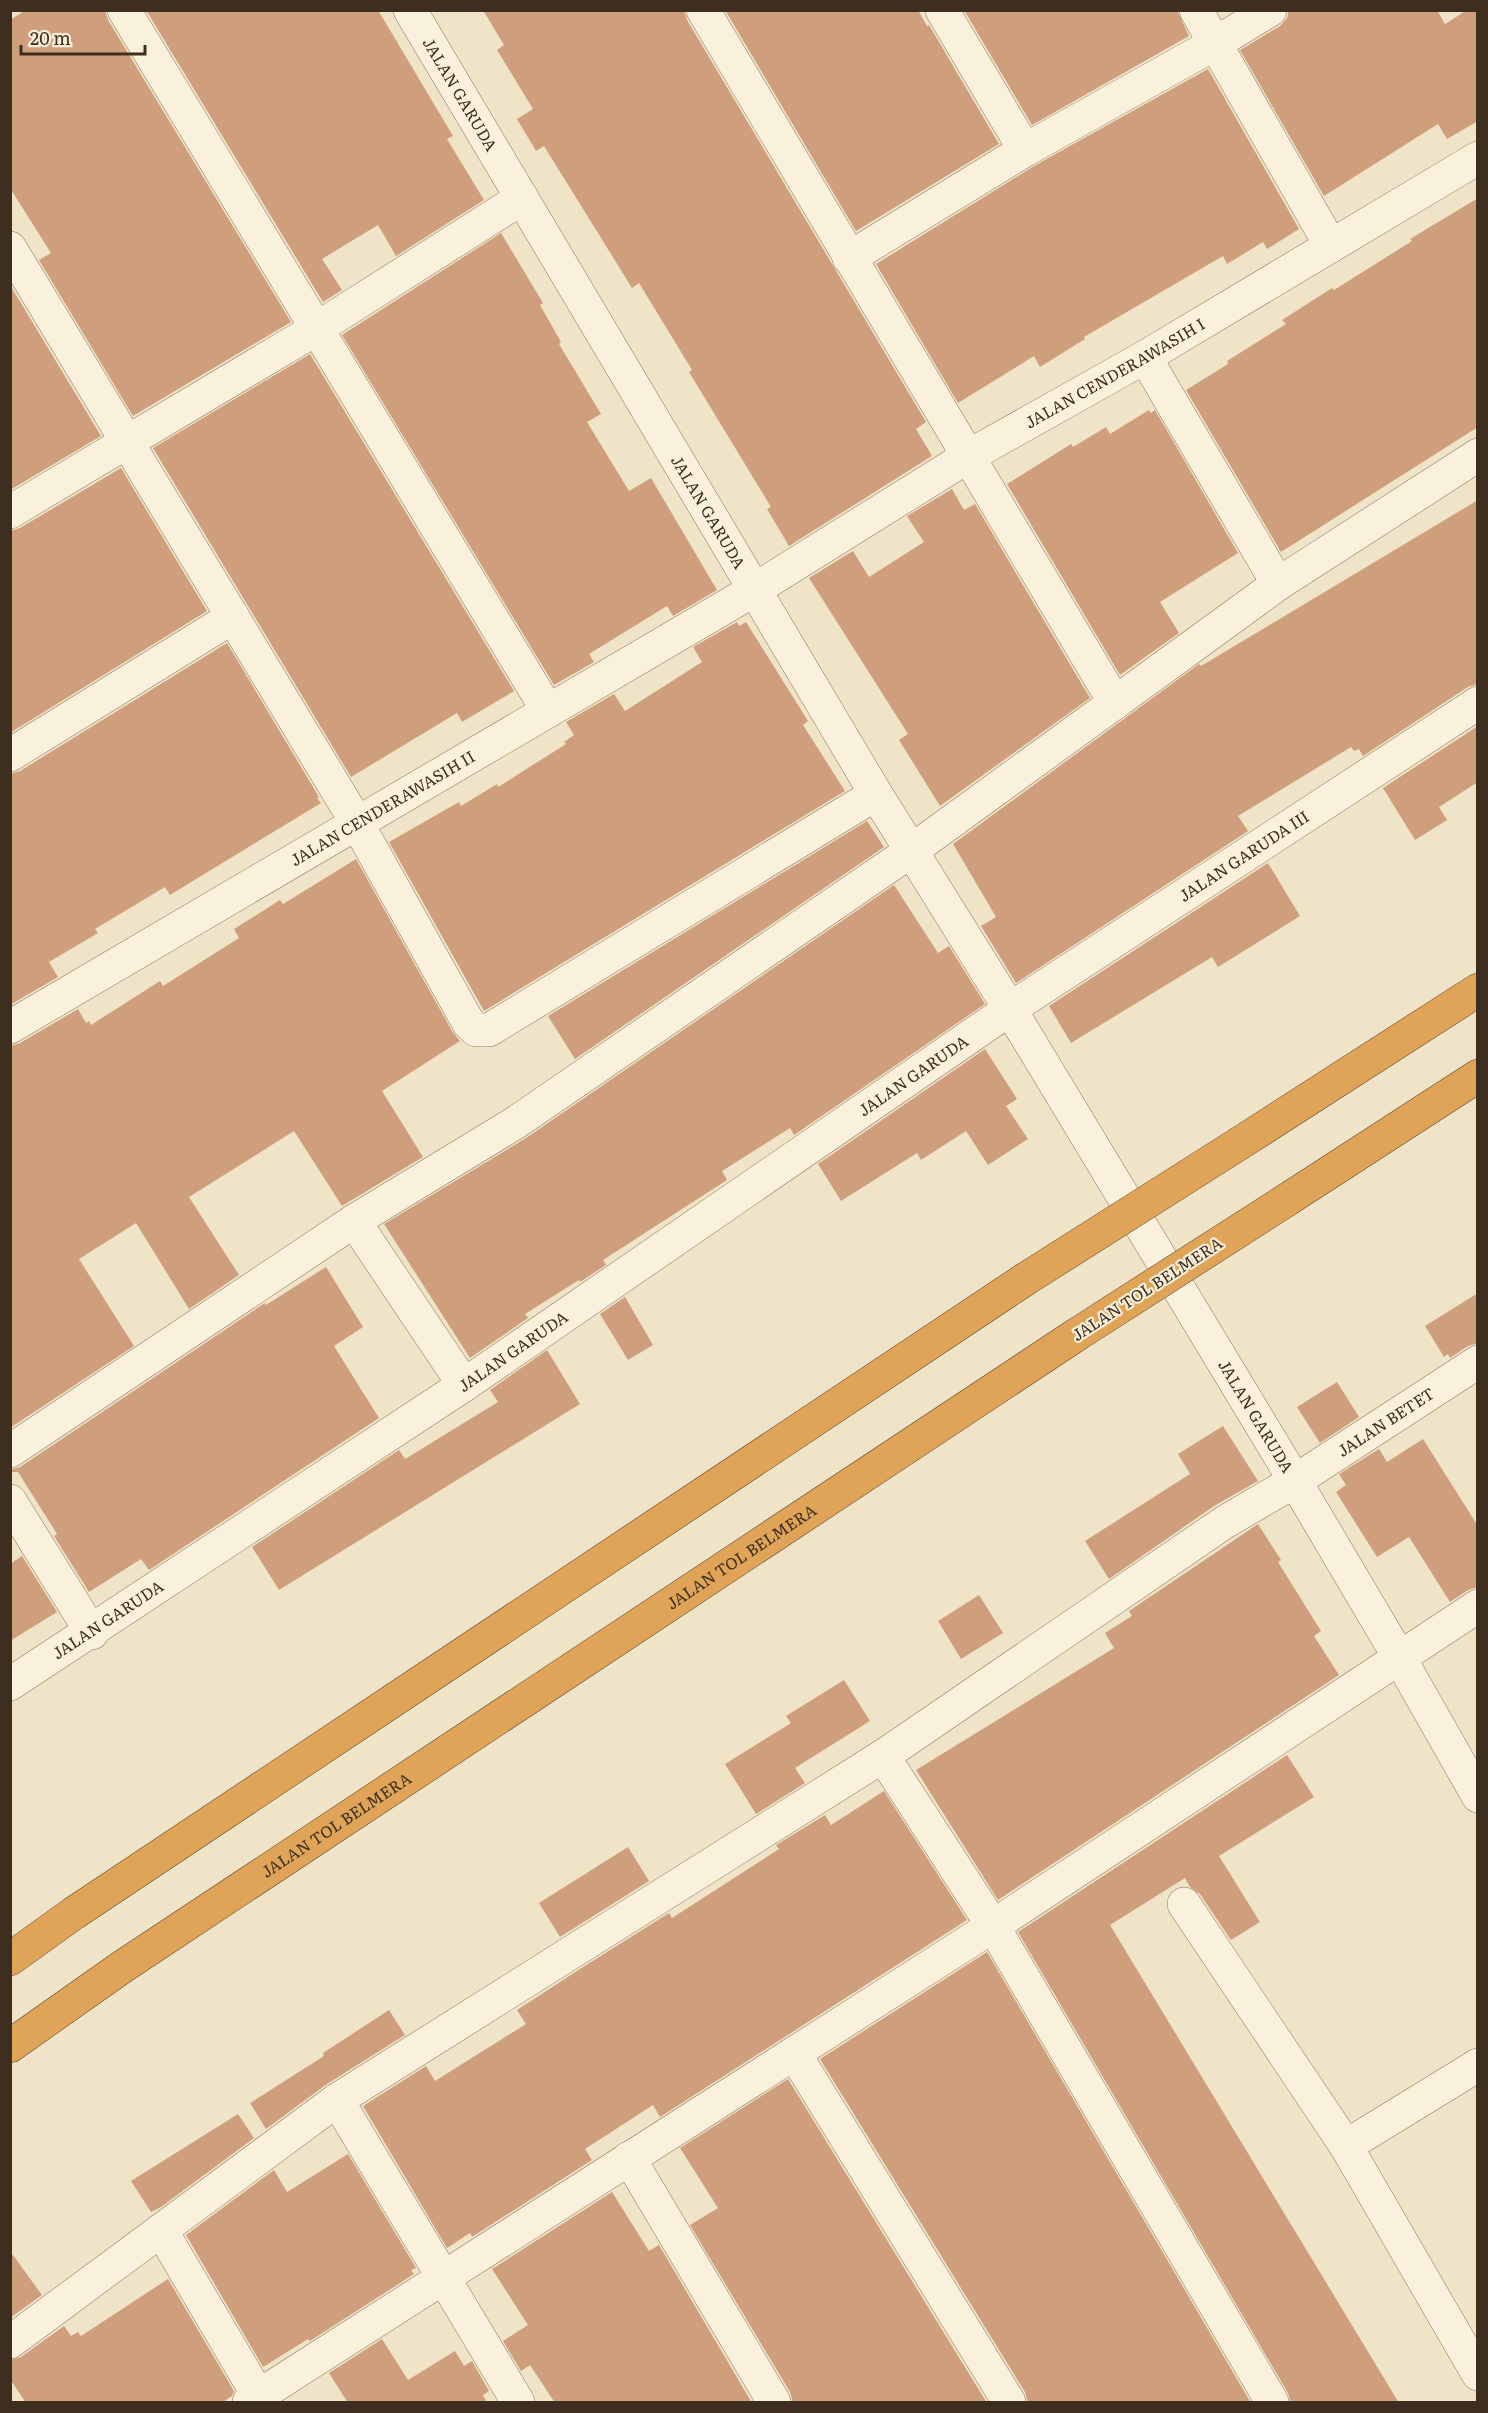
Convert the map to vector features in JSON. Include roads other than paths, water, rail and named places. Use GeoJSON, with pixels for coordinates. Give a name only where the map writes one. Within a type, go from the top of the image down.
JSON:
{"type":"FeatureCollection","features":[{"type":"Feature","properties":{"kind":"highway"},"geometry":{"type":"LineString","coordinates":[[10,1959],[74,1913],[1024,1280],[1478,990]]}},
{"type":"Feature","properties":{"kind":"highway","name":"JALAN TOL BELMERA"},"geometry":{"type":"LineString","coordinates":[[10,2046],[122,1967],[1076,1335],[1478,1076]]}},
{"type":"Feature","properties":{"kind":"street"},"geometry":{"type":"LineString","coordinates":[[124,10],[548,711]]}},
{"type":"Feature","properties":{"kind":"street"},"geometry":{"type":"LineString","coordinates":[[703,10],[1115,703]]}},
{"type":"Feature","properties":{"kind":"street"},"geometry":{"type":"LineString","coordinates":[[942,10],[1026,150]]}},
{"type":"Feature","properties":{"kind":"street"},"geometry":{"type":"LineString","coordinates":[[1196,10],[1331,246]]}},
{"type":"Feature","properties":{"kind":"street"},"geometry":{"type":"LineString","coordinates":[[849,258],[1026,150],[1270,10]]}},
{"type":"Feature","properties":{"kind":"street","name":"JALAN GARUDA"},"geometry":{"type":"LineString","coordinates":[[420,14],[522,198],[754,590],[910,851],[1010,1009],[1295,1481],[1478,1796]]}},
{"type":"Feature","properties":{"kind":"street","name":"JALAN CENDERAWASIH I"},"geometry":{"type":"LineString","coordinates":[[754,590],[968,457],[1145,357],[1478,159]]}},
{"type":"Feature","properties":{"kind":"street"},"geometry":{"type":"LineString","coordinates":[[10,512],[316,328],[522,198]]}},
{"type":"Feature","properties":{"kind":"street"},"geometry":{"type":"LineString","coordinates":[[11,252],[357,823],[468,1022],[476,1030],[489,1030],[876,794]]}},
{"type":"Feature","properties":{"kind":"street"},"geometry":{"type":"LineString","coordinates":[[1145,357],[1278,584]]}},
{"type":"Feature","properties":{"kind":"street"},"geometry":{"type":"LineString","coordinates":[[10,1450],[354,1221],[515,1123],[910,851],[1278,584],[1478,455]]}},
{"type":"Feature","properties":{"kind":"street","name":"JALAN CENDERAWASIH II"},"geometry":{"type":"LineString","coordinates":[[10,1027],[754,590]]}},
{"type":"Feature","properties":{"kind":"street"},"geometry":{"type":"LineString","coordinates":[[10,755],[233,618]]}},
{"type":"Feature","properties":{"kind":"street","name":"JALAN GARUDA III"},"geometry":{"type":"LineString","coordinates":[[1010,1009],[1478,703]]}},
{"type":"Feature","properties":{"kind":"street","name":"JALAN GARUDA"},"geometry":{"type":"LineString","coordinates":[[10,1684],[92,1633],[464,1385],[1010,1009]]}},
{"type":"Feature","properties":{"kind":"street"},"geometry":{"type":"LineString","coordinates":[[354,1221],[464,1385]]}},
{"type":"Feature","properties":{"kind":"street","name":"JALAN BETET"},"geometry":{"type":"LineString","coordinates":[[10,2342],[337,2100],[883,1756],[1225,1522],[1295,1481],[1478,1362]]}},
{"type":"Feature","properties":{"kind":"street"},"geometry":{"type":"LineString","coordinates":[[10,1501],[92,1633]]}},
{"type":"Feature","properties":{"kind":"street"},"geometry":{"type":"LineString","coordinates":[[161,2230],[256,2401],[443,2277],[993,1926],[1478,1606]]}},
{"type":"Feature","properties":{"kind":"street"},"geometry":{"type":"LineString","coordinates":[[883,1756],[993,1926],[1272,2403]]}},
{"type":"Feature","properties":{"kind":"street"},"geometry":{"type":"LineString","coordinates":[[1184,1904],[1346,2146],[1478,2374]]}},
{"type":"Feature","properties":{"kind":"street"},"geometry":{"type":"LineString","coordinates":[[794,2053],[1008,2403]]}},
{"type":"Feature","properties":{"kind":"street"},"geometry":{"type":"LineString","coordinates":[[1346,2146],[1478,2065]]}},
{"type":"Feature","properties":{"kind":"street"},"geometry":{"type":"LineString","coordinates":[[337,2100],[518,2403]]}},
{"type":"Feature","properties":{"kind":"street"},"geometry":{"type":"LineString","coordinates":[[629,2158],[774,2403]]}}]}
